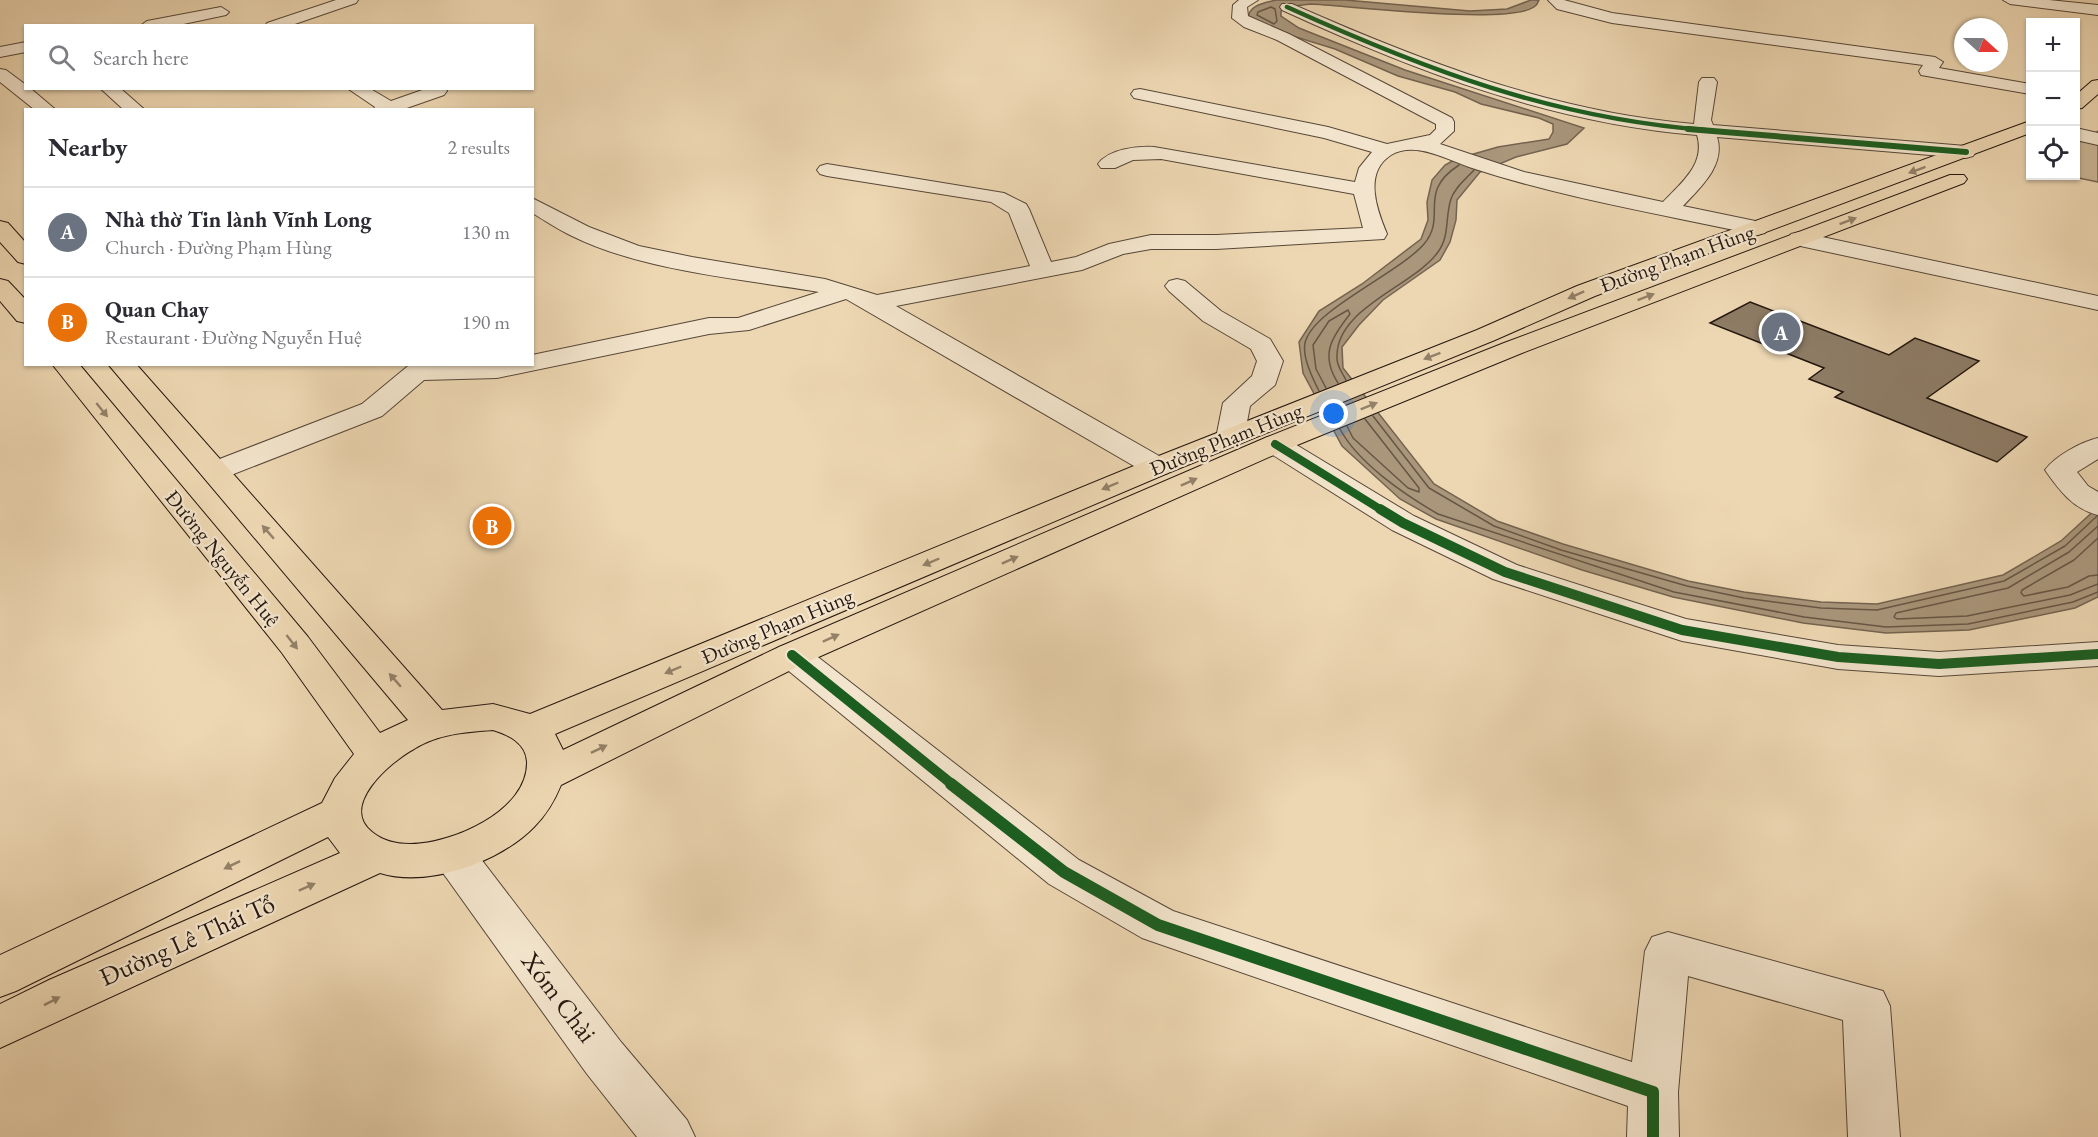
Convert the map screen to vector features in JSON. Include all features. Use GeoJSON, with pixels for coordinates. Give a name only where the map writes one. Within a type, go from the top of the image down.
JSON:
{"type":"FeatureCollection","features":[{"type":"Feature","properties":{"kind":"main road"},"geometry":{"type":"LineString","coordinates":[[2080,98],[2098,85]]}},
{"type":"Feature","properties":{"kind":"main road","name":"Đường Phạm Hùng"},"geometry":{"type":"LineString","coordinates":[[529,730],[1230,438],[1278,430],[1513,348],[1799,239],[1971,162],[2026,130]]}},
{"type":"Feature","properties":{"kind":"main road"},"geometry":{"type":"LineString","coordinates":[[1998,162],[2026,149]]}},
{"type":"Feature","properties":{"kind":"main road","name":"Đường Phạm Hùng"},"geometry":{"type":"LineString","coordinates":[[546,775],[792,655],[1278,430],[1586,291],[1942,160],[1971,162]]}},
{"type":"Feature","properties":{"kind":"main road"},"geometry":{"type":"LineString","coordinates":[[0,228],[24,255]]}},
{"type":"Feature","properties":{"kind":"main road"},"geometry":{"type":"LineString","coordinates":[[0,286],[24,314]]}},
{"type":"Feature","properties":{"kind":"main road","name":"Đường Nguyễn Huệ"},"geometry":{"type":"LineString","coordinates":[[67,366],[295,645],[376,755]]}},
{"type":"Feature","properties":{"kind":"main road"},"geometry":{"type":"LineString","coordinates":[[122,366],[433,724]]}},
{"type":"Feature","properties":{"kind":"main road"},"geometry":{"type":"LineString","coordinates":[[493,717],[518,724],[536,736],[546,754],[546,775],[534,800],[512,824],[480,844],[430,860],[408,861],[376,856],[354,843],[343,824],[343,801],[356,777],[376,755],[403,737],[433,724],[464,718],[493,717]]}},
{"type":"Feature","properties":{"kind":"main road","name":"Đường Lê Thái Tổ"},"geometry":{"type":"LineString","coordinates":[[0,977],[342,812]]}},
{"type":"Feature","properties":{"kind":"main road","name":"Đường Lê Thái Tổ"},"geometry":{"type":"LineString","coordinates":[[0,1027],[66,993],[376,856]]}},
{"type":"Feature","properties":{"kind":"street"},"geometry":{"type":"LineString","coordinates":[[200,0],[236,21]]}},
{"type":"Feature","properties":{"kind":"street"},"geometry":{"type":"LineString","coordinates":[[278,24],[351,0]]}},
{"type":"Feature","properties":{"kind":"street"},"geometry":{"type":"LineString","coordinates":[[873,303],[1082,263],[1117,249],[1151,242],[1216,242],[1376,234],[1367,212],[1364,190],[1373,160],[1386,150],[1436,139],[1445,131],[1445,122],[1282,37],[1249,24],[1240,18],[1239,10],[1240,5],[1251,0]]}},
{"type":"Feature","properties":{"kind":"street"},"geometry":{"type":"LineString","coordinates":[[1555,0],[1562,6],[1612,18],[1935,62],[1927,71],[2026,88]]}},
{"type":"Feature","properties":{"kind":"street"},"geometry":{"type":"LineString","coordinates":[[2010,0],[2098,10]]}},
{"type":"Feature","properties":{"kind":"street"},"geometry":{"type":"LineString","coordinates":[[1287,7],[1406,59],[1504,93],[1598,117],[1971,162]]}},
{"type":"Feature","properties":{"kind":"street"},"geometry":{"type":"LineString","coordinates":[[158,24],[221,12]]}},
{"type":"Feature","properties":{"kind":"street"},"geometry":{"type":"LineString","coordinates":[[0,52],[24,47]]}},
{"type":"Feature","properties":{"kind":"street"},"geometry":{"type":"LineString","coordinates":[[0,74],[44,108]]}},
{"type":"Feature","properties":{"kind":"street"},"geometry":{"type":"LineString","coordinates":[[1668,209],[1699,177],[1707,159],[1709,141],[1702,120],[1708,82]]}},
{"type":"Feature","properties":{"kind":"street"},"geometry":{"type":"LineString","coordinates":[[111,90],[133,108]]}},
{"type":"Feature","properties":{"kind":"street"},"geometry":{"type":"LineString","coordinates":[[358,90],[385,108],[438,91]]}},
{"type":"Feature","properties":{"kind":"street"},"geometry":{"type":"LineString","coordinates":[[1140,94],[1328,133],[1386,150]]}},
{"type":"Feature","properties":{"kind":"street"},"geometry":{"type":"LineString","coordinates":[[2080,135],[2098,139]]}},
{"type":"Feature","properties":{"kind":"street"},"geometry":{"type":"LineString","coordinates":[[1418,143],[1519,177],[1757,228]]}},
{"type":"Feature","properties":{"kind":"street"},"geometry":{"type":"LineString","coordinates":[[1108,164],[1129,154],[1152,152],[1364,190]]}},
{"type":"Feature","properties":{"kind":"street"},"geometry":{"type":"LineString","coordinates":[[827,170],[996,197],[1018,209],[1044,270]]}},
{"type":"Feature","properties":{"kind":"street"},"geometry":{"type":"LineString","coordinates":[[534,205],[582,232],[633,251],[692,264],[825,286],[873,303],[1157,467]]}},
{"type":"Feature","properties":{"kind":"street"},"geometry":{"type":"LineString","coordinates":[[1799,239],[2098,303]]}},
{"type":"Feature","properties":{"kind":"street"},"geometry":{"type":"LineString","coordinates":[[1177,286],[1212,316],[1261,344],[1270,361],[1265,379],[1237,403],[1230,438]]}},
{"type":"Feature","properties":{"kind":"street"},"geometry":{"type":"LineString","coordinates":[[534,363],[709,326],[740,325],[845,292]]}},
{"type":"Feature","properties":{"kind":"street"},"geometry":{"type":"LineString","coordinates":[[215,471],[372,410],[414,368],[497,370],[515,366]]}},
{"type":"Feature","properties":{"kind":"street"},"geometry":{"type":"LineString","coordinates":[[1278,430],[1403,523],[1505,572],[1682,630],[1838,657],[1939,664],[2098,654]]}},
{"type":"Feature","properties":{"kind":"street"},"geometry":{"type":"LineString","coordinates":[[2088,499],[2060,470],[2098,447]]}},
{"type":"Feature","properties":{"kind":"street"},"geometry":{"type":"LineString","coordinates":[[792,655],[948,782],[1064,872],[1158,925],[1653,1092]]}},
{"type":"Feature","properties":{"kind":"street","name":"Xóm Chài"},"geometry":{"type":"LineString","coordinates":[[453,854],[604,1058],[669,1137]]}},
{"type":"Feature","properties":{"kind":"street"},"geometry":{"type":"LineString","coordinates":[[1653,1137],[1653,1092],[1668,951],[1866,1006],[1874,1137]]}},
{"type":"Feature","properties":{"kind":"shaded area"},"geometry":{"type":"Polygon","coordinates":[[[2098,131],[2098,182],[2080,178],[2080,142],[2098,131]]]}},
{"type":"Feature","properties":{"kind":"water"},"geometry":{"type":"Polygon","coordinates":[[[1276,0],[1345,0],[1470,11],[1507,9],[1531,0],[1539,0],[1534,7],[1518,12],[1493,14],[1427,13],[1311,4],[1286,7],[1281,11],[1281,16],[1299,28],[1405,70],[1584,128],[1567,144],[1516,157],[1480,172],[1457,200],[1456,220],[1450,242],[1440,260],[1383,300],[1342,347],[1343,368],[1434,484],[1497,521],[1563,544],[1688,581],[1744,592],[1821,602],[1877,604],[2003,575],[2061,541],[2098,507],[2098,597],[2075,608],[1969,630],[1886,633],[1803,623],[1673,597],[1582,570],[1436,519],[1400,499],[1342,446],[1303,373],[1299,342],[1319,311],[1362,284],[1421,239],[1428,220],[1427,202],[1432,180],[1445,165],[1456,159],[1498,147],[1549,139],[1553,132],[1553,124],[1539,118],[1481,104],[1455,92],[1398,76],[1335,49],[1267,28],[1248,19],[1254,8],[1276,0]]]}},
{"type":"Feature","properties":{"kind":"building"},"geometry":{"type":"Polygon","coordinates":[[[1750,302],[1889,355],[1915,338],[1979,361],[1927,398],[2027,437],[1997,462],[1835,397],[1843,392],[1809,379],[1824,368],[1710,323],[1750,302]]]}},
{"type":"Feature","properties":{"kind":"cycle path"},"geometry":{"type":"LineString","coordinates":[[1287,7],[1358,39],[1452,76],[1504,93],[1598,117],[1689,129],[1966,152]]}},
{"type":"Feature","properties":{"kind":"cycle path"},"geometry":{"type":"LineString","coordinates":[[1275,444],[1403,523],[1505,572],[1682,630],[1838,657],[1939,664],[2098,654]]}},
{"type":"Feature","properties":{"kind":"cycle path"},"geometry":{"type":"LineString","coordinates":[[792,655],[1064,872],[1158,925],[1653,1092],[1653,1137]]}},
{"type":"Feature","properties":{"kind":"place","name":"Nhà thờ Tin lành Vĩnh Long"},"geometry":{"type":"Point","coordinates":[1781,332]}},
{"type":"Feature","properties":{"kind":"place","name":"Quan Chay"},"geometry":{"type":"Point","coordinates":[492,526]}}]}
